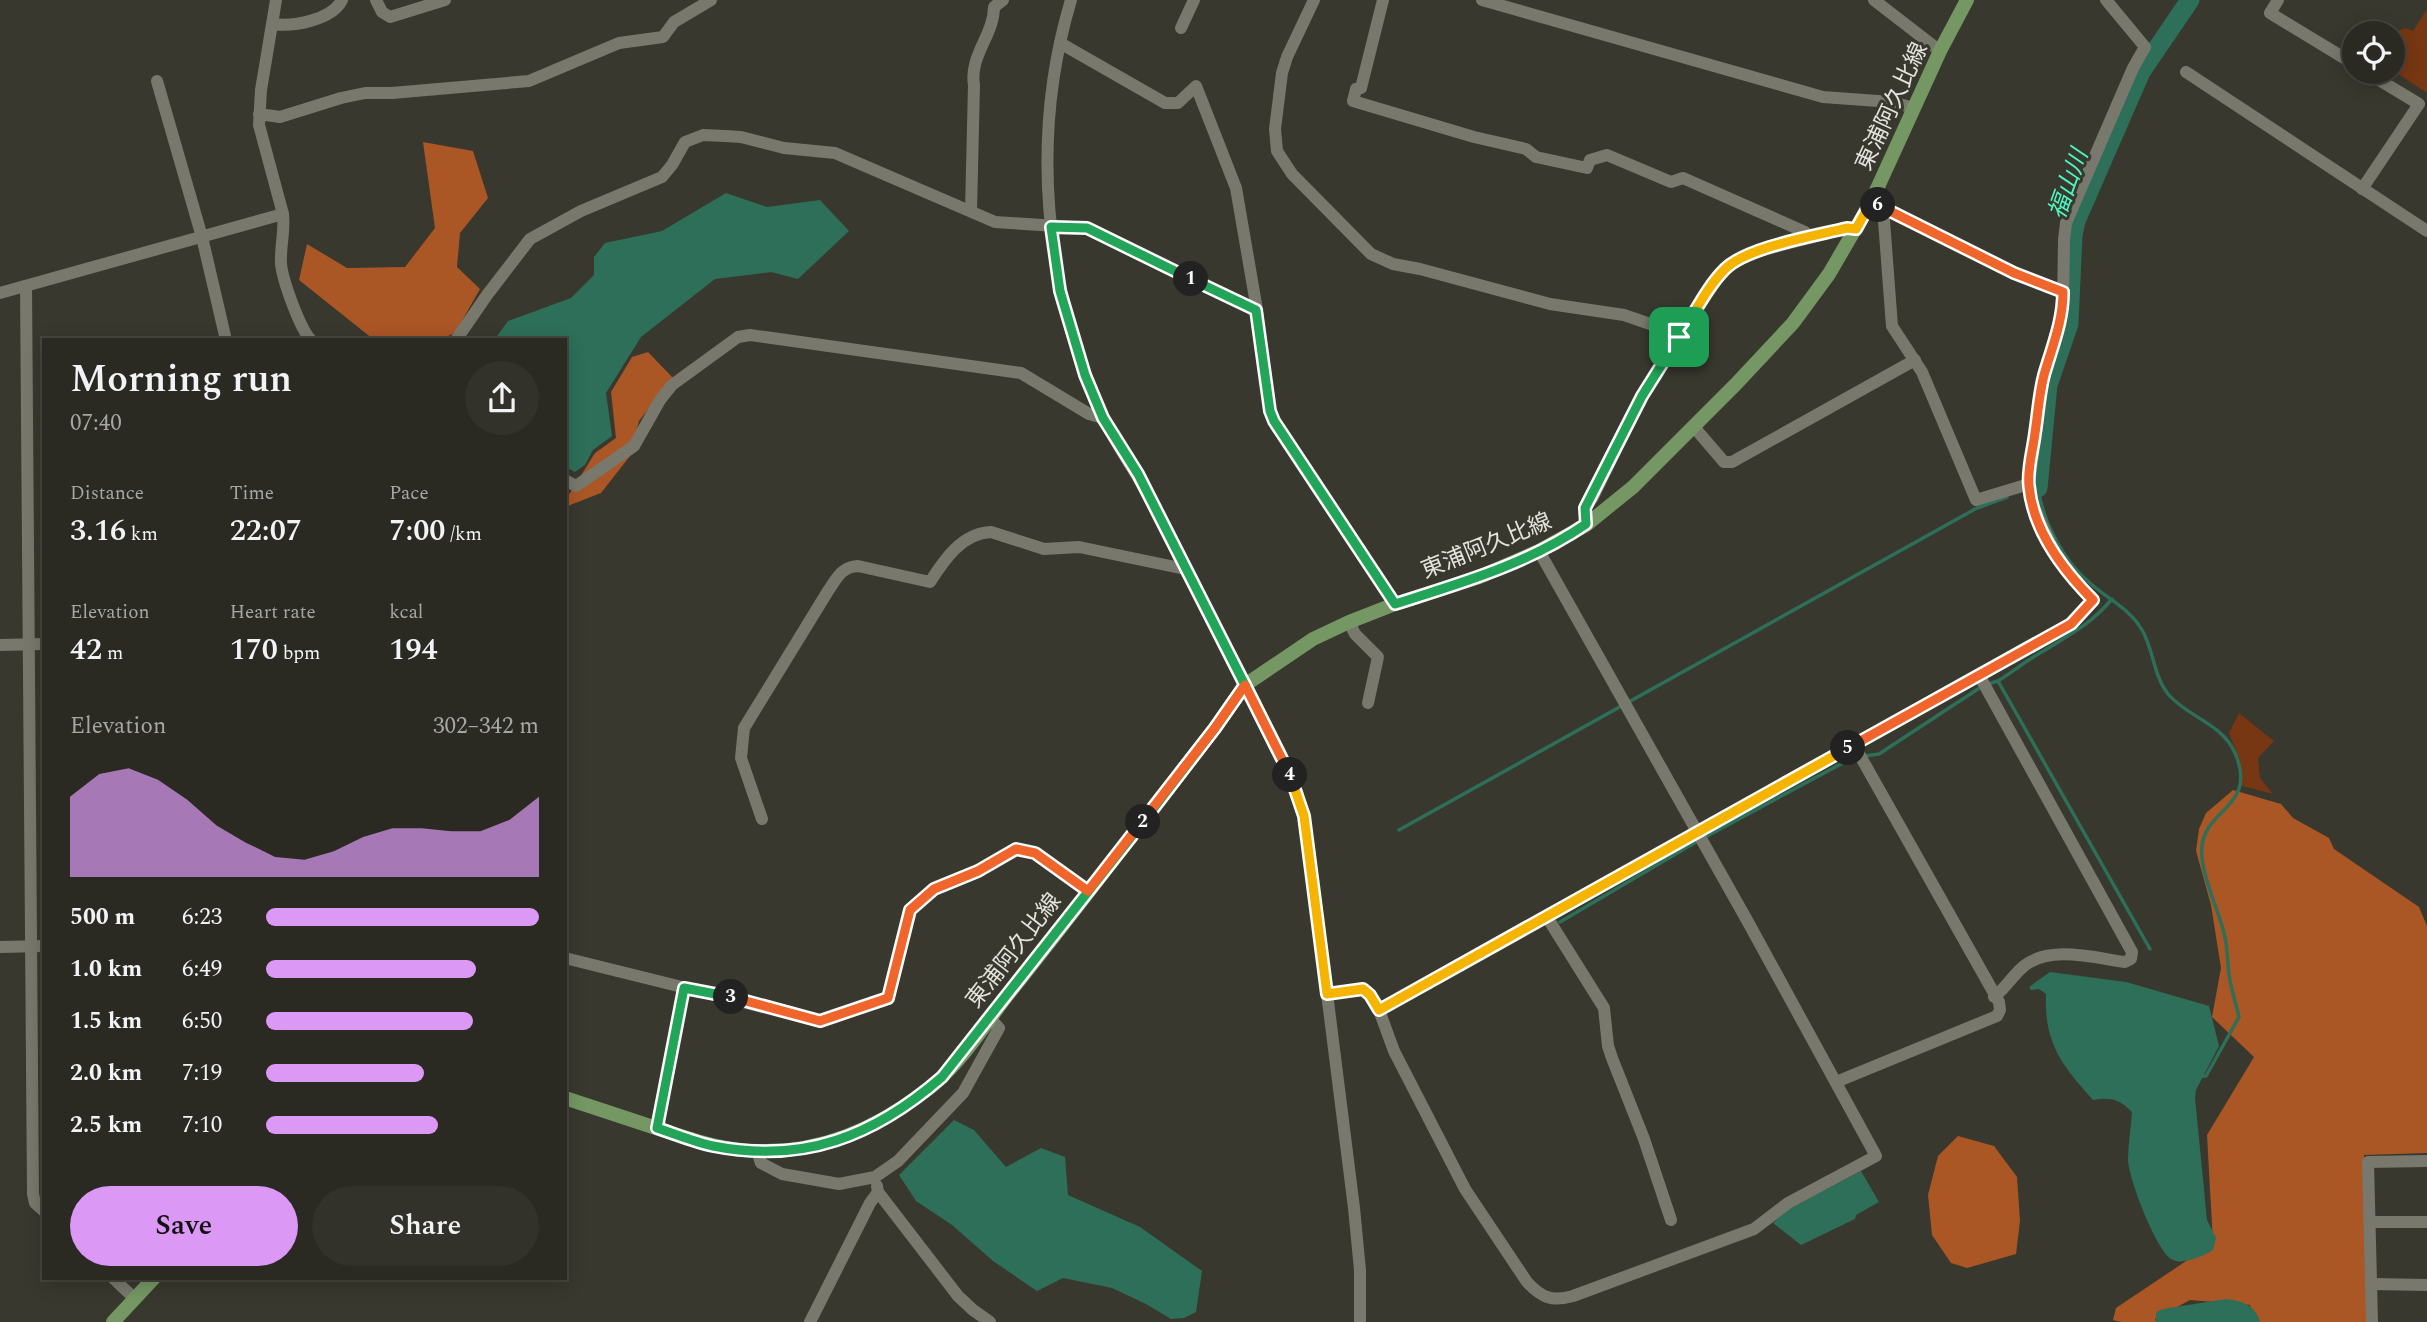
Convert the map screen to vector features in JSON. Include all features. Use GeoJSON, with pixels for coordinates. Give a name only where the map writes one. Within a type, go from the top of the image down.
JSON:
{"type":"FeatureCollection","features":[{"type":"Feature","properties":{"kind":"main road","name":"東浦阿久比線"},"geometry":{"type":"LineString","coordinates":[[567,1099],[712,1145],[757,1152],[818,1146],[870,1128],[924,1093],[942,1077],[990,1018],[1215,728],[1245,685],[1313,639],[1349,622],[1479,577],[1539,551],[1586,524],[1633,487],[1793,323],[1829,274],[1856,229],[1877,205],[1914,108],[1967,0]]}},
{"type":"Feature","properties":{"kind":"main road"},"geometry":{"type":"LineString","coordinates":[[113,1322],[152,1280]]}},
{"type":"Feature","properties":{"kind":"street"},"geometry":{"type":"LineString","coordinates":[[276,0],[259,114],[263,143],[285,227],[282,269],[299,320],[310,338]]}},
{"type":"Feature","properties":{"kind":"street"},"geometry":{"type":"LineString","coordinates":[[273,24],[282,25],[318,18],[338,6],[342,0]]}},
{"type":"Feature","properties":{"kind":"street"},"geometry":{"type":"LineString","coordinates":[[376,0],[382,12],[390,17],[445,0]]}},
{"type":"Feature","properties":{"kind":"street"},"geometry":{"type":"LineString","coordinates":[[259,114],[280,117],[365,93],[529,81],[619,43],[663,37],[674,22],[711,0]]}},
{"type":"Feature","properties":{"kind":"street"},"geometry":{"type":"LineString","coordinates":[[971,211],[972,74],[993,20],[994,7],[1003,0]]}},
{"type":"Feature","properties":{"kind":"street"},"geometry":{"type":"LineString","coordinates":[[1071,0],[1053,77],[1046,151],[1051,227],[1060,291],[1085,375],[1103,418],[1138,474],[1280,752],[1304,816],[1354,1208],[1360,1270],[1360,1322]]}},
{"type":"Feature","properties":{"kind":"street"},"geometry":{"type":"LineString","coordinates":[[1181,28],[1194,0]]}},
{"type":"Feature","properties":{"kind":"street"},"geometry":{"type":"LineString","coordinates":[[1314,0],[1282,73],[1275,129],[1277,151],[1292,174],[1371,254],[1393,264],[1550,304],[1623,315],[1679,337]]}},
{"type":"Feature","properties":{"kind":"street"},"geometry":{"type":"LineString","coordinates":[[1383,0],[1361,88],[1356,89],[1353,101],[1474,137],[1525,149],[1536,157],[1587,169],[1590,160],[1607,155],[1671,182],[1683,178],[1805,232],[1810,238]]}},
{"type":"Feature","properties":{"kind":"street"},"geometry":{"type":"LineString","coordinates":[[1482,0],[1502,3],[1823,97],[1892,102],[1914,108]]}},
{"type":"Feature","properties":{"kind":"street"},"geometry":{"type":"LineString","coordinates":[[1874,0],[1940,51]]}},
{"type":"Feature","properties":{"kind":"street"},"geometry":{"type":"LineString","coordinates":[[1379,1010],[2071,624],[2093,600],[2054,551],[2036,514],[2029,484],[2039,400],[2061,322],[2066,223],[2133,68],[2145,47],[2106,0]]}},
{"type":"Feature","properties":{"kind":"street"},"geometry":{"type":"LineString","coordinates":[[2278,0],[2270,13],[2342,57]]}},
{"type":"Feature","properties":{"kind":"street"},"geometry":{"type":"LineString","coordinates":[[1060,43],[1165,103],[1178,103],[1196,86],[1236,188],[1270,411],[1395,604]]}},
{"type":"Feature","properties":{"kind":"street"},"geometry":{"type":"LineString","coordinates":[[2186,72],[2427,231]]}},
{"type":"Feature","properties":{"kind":"street"},"geometry":{"type":"LineString","coordinates":[[156,81],[202,237],[226,338]]}},
{"type":"Feature","properties":{"kind":"street"},"geometry":{"type":"LineString","coordinates":[[2362,189],[2418,104],[2386,84]]}},
{"type":"Feature","properties":{"kind":"street"},"geometry":{"type":"LineString","coordinates":[[457,338],[530,239],[581,211],[662,177],[685,142],[702,135],[741,137],[784,148],[835,153],[995,222],[1087,228],[1256,310]]}},
{"type":"Feature","properties":{"kind":"street"},"geometry":{"type":"LineString","coordinates":[[1877,205],[2014,273],[2063,292]]}},
{"type":"Feature","properties":{"kind":"street"},"geometry":{"type":"LineString","coordinates":[[1877,205],[1892,326],[1922,372],[1976,500],[2029,484]]}},
{"type":"Feature","properties":{"kind":"street"},"geometry":{"type":"LineString","coordinates":[[0,293],[283,214]]}},
{"type":"Feature","properties":{"kind":"street"},"geometry":{"type":"LineString","coordinates":[[1586,524],[1585,508],[1642,396],[1718,277],[1733,263],[1755,252],[1847,228],[1856,229]]}},
{"type":"Feature","properties":{"kind":"street"},"geometry":{"type":"LineString","coordinates":[[26,286],[30,644],[38,946],[33,1195],[42,1209]]}},
{"type":"Feature","properties":{"kind":"street"},"geometry":{"type":"LineString","coordinates":[[567,481],[576,486],[634,446],[660,400],[673,385],[738,337],[750,335],[1021,373],[1089,414],[1103,418]]}},
{"type":"Feature","properties":{"kind":"street"},"geometry":{"type":"LineString","coordinates":[[1694,426],[1724,462],[1731,462],[1915,360]]}},
{"type":"Feature","properties":{"kind":"street"},"geometry":{"type":"LineString","coordinates":[[762,819],[741,758],[744,728],[841,571],[858,566],[930,582],[942,562],[954,550],[983,532],[991,532],[1044,549],[1079,547],[1185,569]]}},
{"type":"Feature","properties":{"kind":"street"},"geometry":{"type":"LineString","coordinates":[[1327,994],[1363,989],[1370,995],[1379,1010],[1394,1051],[1465,1189],[1527,1282],[1539,1294],[1549,1299],[1559,1300],[1600,1287],[1754,1229],[1788,1203],[1877,1156],[1539,551]]}},
{"type":"Feature","properties":{"kind":"street"},"geometry":{"type":"LineString","coordinates":[[1349,622],[1355,634],[1378,657],[1368,703]]}},
{"type":"Feature","properties":{"kind":"street"},"geometry":{"type":"LineString","coordinates":[[0,645],[42,644]]}},
{"type":"Feature","properties":{"kind":"street"},"geometry":{"type":"LineString","coordinates":[[1979,675],[2132,952],[2131,959],[2125,962],[2074,956],[2038,958],[2017,972],[1994,997]]}},
{"type":"Feature","properties":{"kind":"street"},"geometry":{"type":"LineString","coordinates":[[1836,1082],[1997,1016],[2000,1010],[1998,1002],[1854,745]]}},
{"type":"Feature","properties":{"kind":"street"},"geometry":{"type":"LineString","coordinates":[[567,959],[743,1000],[812,1020],[827,1019],[888,998],[910,910],[934,889],[978,871],[1008,852],[1016,849],[1035,853],[1088,891]]}},
{"type":"Feature","properties":{"kind":"street"},"geometry":{"type":"LineString","coordinates":[[1547,917],[1604,1008],[1608,1046],[1644,1139],[1671,1220]]}},
{"type":"Feature","properties":{"kind":"street"},"geometry":{"type":"LineString","coordinates":[[0,947],[38,946]]}},
{"type":"Feature","properties":{"kind":"street"},"geometry":{"type":"LineString","coordinates":[[657,1128],[684,988]]}},
{"type":"Feature","properties":{"kind":"street"},"geometry":{"type":"LineString","coordinates":[[757,1152],[761,1163],[782,1174],[839,1184],[875,1177],[898,1161],[963,1093],[999,1028],[990,1018]]}},
{"type":"Feature","properties":{"kind":"street"},"geometry":{"type":"LineString","coordinates":[[2372,1322],[2368,1161],[2427,1161]]}},
{"type":"Feature","properties":{"kind":"street"},"geometry":{"type":"LineString","coordinates":[[875,1177],[878,1192],[958,1296],[990,1322]]}},
{"type":"Feature","properties":{"kind":"street"},"geometry":{"type":"LineString","coordinates":[[810,1322],[878,1192]]}},
{"type":"Feature","properties":{"kind":"street"},"geometry":{"type":"LineString","coordinates":[[2370,1222],[2427,1222]]}},
{"type":"Feature","properties":{"kind":"street"},"geometry":{"type":"LineString","coordinates":[[115,1280],[135,1298]]}},
{"type":"Feature","properties":{"kind":"street"},"geometry":{"type":"LineString","coordinates":[[2371,1284],[2427,1285]]}},
{"type":"Feature","properties":{"kind":"shaded area"},"geometry":{"type":"Polygon","coordinates":[[[2427,9],[2427,93],[2405,79],[2405,28],[2413,31],[2427,9]]]}},
{"type":"Feature","properties":{"kind":"shaded area"},"geometry":{"type":"Polygon","coordinates":[[[423,142],[473,151],[488,198],[460,233],[457,267],[480,289],[455,333],[443,338],[372,338],[299,280],[307,244],[347,268],[405,267],[435,228],[423,142]]]}},
{"type":"Feature","properties":{"kind":"shaded area"},"geometry":{"type":"Polygon","coordinates":[[[726,193],[767,207],[820,200],[849,231],[798,279],[771,272],[715,279],[641,337],[606,393],[612,436],[593,450],[585,465],[575,472],[567,468],[567,338],[496,338],[508,321],[571,298],[594,275],[594,257],[605,243],[662,231],[726,193]]]}},
{"type":"Feature","properties":{"kind":"shaded area"},"geometry":{"type":"Polygon","coordinates":[[[648,352],[673,378],[639,421],[630,456],[601,493],[567,506],[567,498],[595,453],[616,438],[611,392],[632,357],[648,352]]]}},
{"type":"Feature","properties":{"kind":"shaded area"},"geometry":{"type":"Polygon","coordinates":[[[2239,713],[2274,741],[2258,758],[2260,778],[2273,794],[2242,786],[2239,758],[2229,733],[2239,713]]]}},
{"type":"Feature","properties":{"kind":"shaded area"},"geometry":{"type":"Polygon","coordinates":[[[2233,790],[2281,804],[2293,818],[2329,838],[2334,849],[2419,907],[2427,926],[2427,1153],[2364,1155],[2368,1322],[2253,1322],[2250,1305],[2190,1300],[2155,1319],[2156,1322],[2113,1320],[2116,1308],[2213,1243],[2207,1135],[2254,1057],[2212,1017],[2221,968],[2211,905],[2196,851],[2199,829],[2206,813],[2233,790]]]}},
{"type":"Feature","properties":{"kind":"shaded area"},"geometry":{"type":"Polygon","coordinates":[[[2050,972],[2126,982],[2209,1006],[2219,1046],[2196,1090],[2195,1098],[2207,1220],[2216,1238],[2213,1250],[2192,1259],[2175,1261],[2165,1253],[2158,1242],[2144,1213],[2128,1160],[2132,1112],[2114,1100],[2093,1100],[2072,1076],[2052,1040],[2048,1027],[2046,994],[2029,987],[2050,972]]]}},
{"type":"Feature","properties":{"kind":"shaded area"},"geometry":{"type":"Polygon","coordinates":[[[954,1120],[974,1130],[1006,1167],[1041,1148],[1065,1157],[1068,1195],[1140,1227],[1202,1271],[1196,1312],[1184,1318],[1171,1319],[1112,1288],[1063,1278],[1037,1291],[993,1261],[952,1225],[916,1201],[899,1175],[954,1120]]]}},
{"type":"Feature","properties":{"kind":"shaded area"},"geometry":{"type":"Polygon","coordinates":[[[1958,1136],[1994,1146],[2017,1177],[2020,1221],[2016,1254],[1967,1268],[1951,1263],[1932,1235],[1928,1195],[1938,1156],[1958,1136]]]}},
{"type":"Feature","properties":{"kind":"shaded area"},"geometry":{"type":"Polygon","coordinates":[[[1861,1171],[1879,1202],[1856,1215],[1855,1219],[1801,1245],[1773,1223],[1785,1211],[1861,1171]]]}},
{"type":"Feature","properties":{"kind":"shaded area"},"geometry":{"type":"Polygon","coordinates":[[[2226,1299],[2248,1305],[2260,1322],[2156,1322],[2156,1312],[2163,1309],[2226,1299]]]}},
{"type":"Feature","properties":{"kind":"waterway","name":"福山川"},"geometry":{"type":"LineString","coordinates":[[2038,488],[2048,385],[2069,324],[2076,221],[2141,72],[2190,0]]}},
{"type":"Feature","properties":{"kind":"waterway"},"geometry":{"type":"LineString","coordinates":[[2032,489],[2038,488],[2050,528],[2072,564],[2137,623],[2146,638],[2159,679],[2168,694],[2222,734],[2235,753],[2240,771],[2240,785],[2236,796],[2206,833],[2202,856],[2225,938],[2230,980],[2239,1017],[2206,1076],[2200,1076]]}},
{"type":"Feature","properties":{"kind":"waterway"},"geometry":{"type":"LineString","coordinates":[[1399,830],[1977,508],[2007,497]]}},
{"type":"Feature","properties":{"kind":"waterway"},"geometry":{"type":"LineString","coordinates":[[2112,599],[2078,629],[1998,681],[2150,949]]}},
{"type":"Feature","properties":{"kind":"waterway"},"geometry":{"type":"LineString","coordinates":[[1988,684],[1998,681]]}},
{"type":"Feature","properties":{"kind":"waterway"},"geometry":{"type":"LineString","coordinates":[[1865,756],[1879,754],[1981,687]]}},
{"type":"Feature","properties":{"kind":"waterway"},"geometry":{"type":"LineString","coordinates":[[1560,922],[1696,842],[1858,757]]}},
{"type":"Feature","properties":{"kind":"route"},"geometry":{"type":"LineString","coordinates":[[1679,337],[1642,396],[1593,497],[1585,508],[1586,524],[1558,543],[1514,563],[1395,604],[1274,421],[1270,411],[1256,310],[1087,228],[1051,227],[1060,291],[1085,375],[1103,418],[1138,474],[1245,685],[1215,728],[1116,857],[1018,982],[942,1077],[924,1093],[870,1128],[844,1139],[793,1150],[757,1152],[735,1149],[691,1140],[657,1128],[684,988],[743,1000],[820,1021],[888,998],[910,910],[934,889],[978,871],[1008,852],[1025,849],[1035,853],[1088,891],[1215,728],[1216,726],[1245,685],[1280,752],[1304,816],[1327,994],[1363,989],[1379,1010],[2071,624],[2093,600],[2064,567],[2054,551],[2040,524],[2029,484],[2039,400],[2061,322],[2063,292],[2014,273],[1871,202],[1856,229],[1847,228],[1755,252],[1724,269],[1679,337]]}}]}
